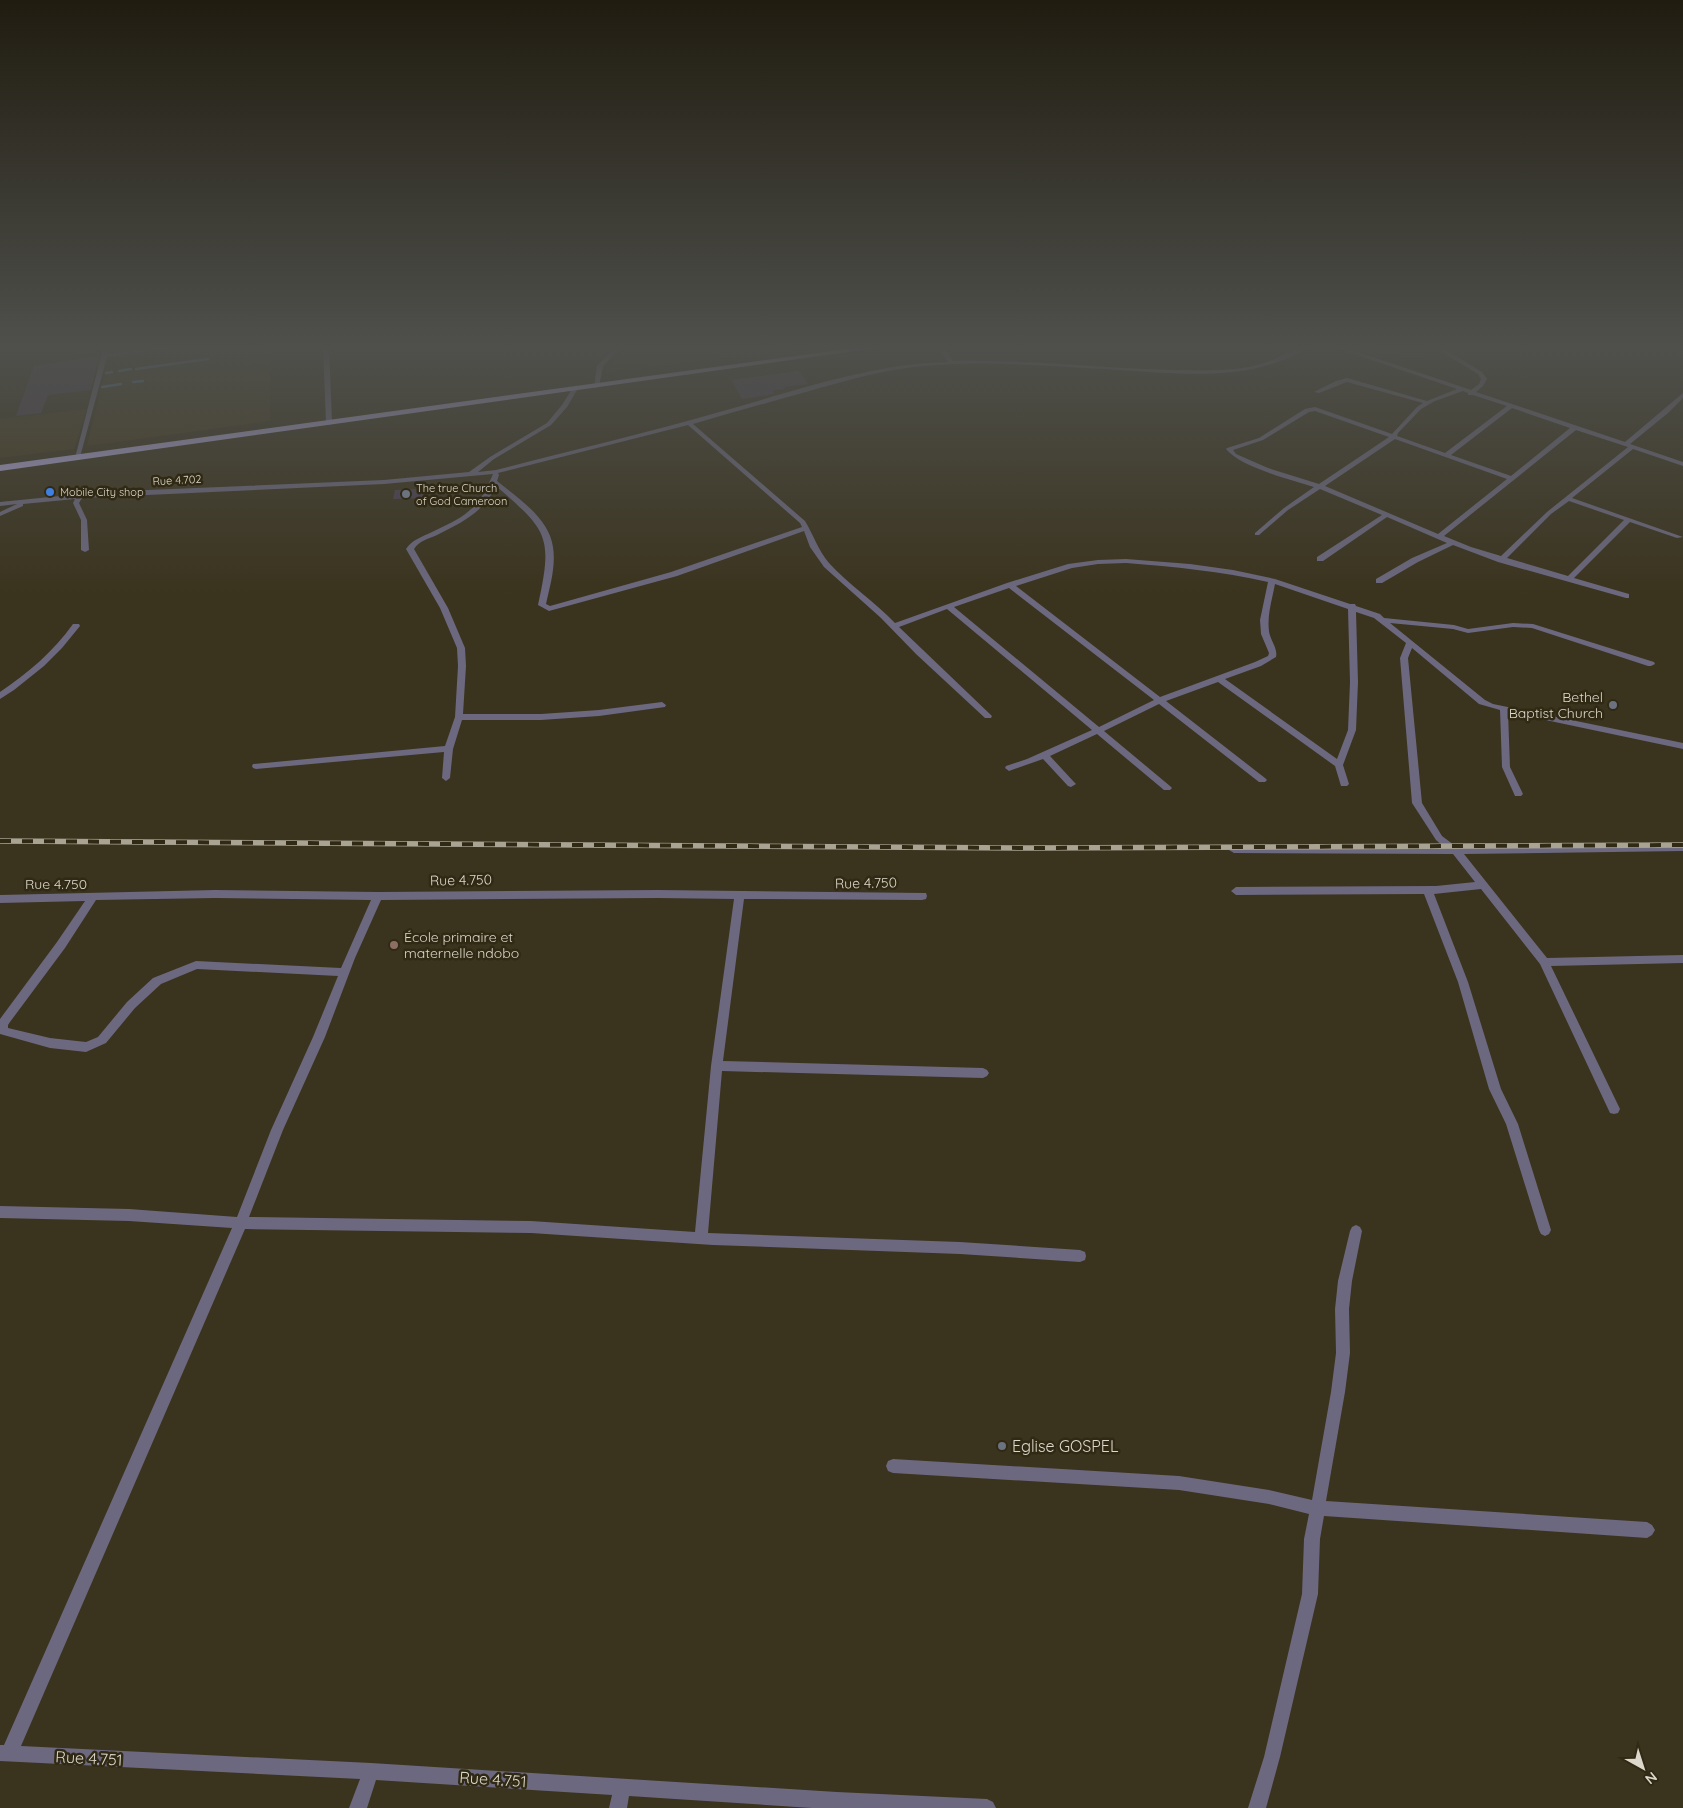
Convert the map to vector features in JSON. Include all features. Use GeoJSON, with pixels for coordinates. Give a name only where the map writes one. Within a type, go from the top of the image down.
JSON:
{"type":"FeatureCollection","features":[{"type":"Feature","properties":{"kind":"highway"},"geometry":{"type":"LineString","coordinates":[[0,470],[77,457],[287,429]]}},
{"type":"Feature","properties":{"kind":"highway"},"geometry":{"type":"LineString","coordinates":[[0,470],[296,429]]}},
{"type":"Feature","properties":{"kind":"street"},"geometry":{"type":"LineString","coordinates":[[77,457],[84,429]]}},
{"type":"Feature","properties":{"kind":"street"},"geometry":{"type":"LineString","coordinates":[[470,475],[492,458],[539,429]]}},
{"type":"Feature","properties":{"kind":"street","name":"Rue 4.702"},"geometry":{"type":"LineString","coordinates":[[0,504],[79,496],[384,482],[470,475],[496,472],[664,429]]}},
{"type":"Feature","properties":{"kind":"street"},"geometry":{"type":"LineString","coordinates":[[696,429],[804,522],[814,547],[827,565],[988,716]]}},
{"type":"Feature","properties":{"kind":"street"},"geometry":{"type":"LineString","coordinates":[[1274,429],[1261,439],[1229,449],[1234,454],[1257,465],[1321,487],[1501,560],[1626,596]]}},
{"type":"Feature","properties":{"kind":"street"},"geometry":{"type":"LineString","coordinates":[[1371,429],[1512,478]]}},
{"type":"Feature","properties":{"kind":"street"},"geometry":{"type":"LineString","coordinates":[[1257,534],[1286,509],[1394,437],[1398,429]]}},
{"type":"Feature","properties":{"kind":"street"},"geometry":{"type":"LineString","coordinates":[[1446,455],[1480,429]]}},
{"type":"Feature","properties":{"kind":"street"},"geometry":{"type":"LineString","coordinates":[[1440,536],[1574,429]]}},
{"type":"Feature","properties":{"kind":"street"},"geometry":{"type":"LineString","coordinates":[[1575,429],[1683,464]]}},
{"type":"Feature","properties":{"kind":"street"},"geometry":{"type":"LineString","coordinates":[[1501,560],[1567,498],[1647,429]]}},
{"type":"Feature","properties":{"kind":"street"},"geometry":{"type":"LineString","coordinates":[[446,778],[449,749],[459,717],[462,666],[461,648],[444,608],[410,549],[417,542],[468,517],[492,490],[496,472]]}},
{"type":"Feature","properties":{"kind":"street"},"geometry":{"type":"LineString","coordinates":[[494,481],[526,509],[546,534],[550,546],[549,571],[542,605],[549,609],[674,574],[807,528]]}},
{"type":"Feature","properties":{"kind":"street"},"geometry":{"type":"LineString","coordinates":[[79,496],[76,503],[84,520],[85,550]]}},
{"type":"Feature","properties":{"kind":"street"},"geometry":{"type":"LineString","coordinates":[[1567,498],[1679,537]]}},
{"type":"Feature","properties":{"kind":"street"},"geometry":{"type":"LineString","coordinates":[[0,514],[34,500]]}},
{"type":"Feature","properties":{"kind":"street"},"geometry":{"type":"LineString","coordinates":[[1320,559],[1388,514]]}},
{"type":"Feature","properties":{"kind":"street"},"geometry":{"type":"LineString","coordinates":[[1569,579],[1629,519]]}},
{"type":"Feature","properties":{"kind":"street"},"geometry":{"type":"LineString","coordinates":[[1379,581],[1415,560],[1454,542]]}},
{"type":"Feature","properties":{"kind":"street"},"geometry":{"type":"LineString","coordinates":[[893,626],[1071,566],[1098,562],[1126,561],[1233,572],[1272,581],[1352,606],[1384,620],[1482,702],[1504,709],[1683,746]]}},
{"type":"Feature","properties":{"kind":"street"},"geometry":{"type":"LineString","coordinates":[[1008,768],[1044,755],[1161,700],[1258,664],[1273,654],[1265,634],[1264,620],[1272,581]]}},
{"type":"Feature","properties":{"kind":"street"},"geometry":{"type":"LineString","coordinates":[[1010,585],[1262,780]]}},
{"type":"Feature","properties":{"kind":"street"},"geometry":{"type":"LineString","coordinates":[[1344,784],[1339,765],[1352,730],[1354,682],[1352,606]]}},
{"type":"Feature","properties":{"kind":"street"},"geometry":{"type":"LineString","coordinates":[[949,607],[991,639],[1096,731],[1167,788]]}},
{"type":"Feature","properties":{"kind":"street"},"geometry":{"type":"LineString","coordinates":[[1384,620],[1454,626],[1468,631],[1513,625],[1533,626],[1651,664]]}},
{"type":"Feature","properties":{"kind":"street"},"geometry":{"type":"LineString","coordinates":[[0,696],[22,682],[51,657],[76,626]]}},
{"type":"Feature","properties":{"kind":"street"},"geometry":{"type":"LineString","coordinates":[[1410,642],[1404,658],[1404,672],[1417,803],[1420,811],[1439,838],[1456,851],[1544,962],[1614,1109]]}},
{"type":"Feature","properties":{"kind":"street"},"geometry":{"type":"LineString","coordinates":[[1220,679],[1339,765]]}},
{"type":"Feature","properties":{"kind":"street"},"geometry":{"type":"LineString","coordinates":[[459,717],[541,717],[599,713],[662,705]]}},
{"type":"Feature","properties":{"kind":"street"},"geometry":{"type":"LineString","coordinates":[[1504,709],[1506,767],[1518,794]]}},
{"type":"Feature","properties":{"kind":"street"},"geometry":{"type":"LineString","coordinates":[[256,766],[449,749]]}},
{"type":"Feature","properties":{"kind":"street"},"geometry":{"type":"LineString","coordinates":[[1044,755],[1072,784]]}},
{"type":"Feature","properties":{"kind":"street"},"geometry":{"type":"LineString","coordinates":[[1234,850],[1456,851],[1683,848]]}},
{"type":"Feature","properties":{"kind":"street"},"geometry":{"type":"LineString","coordinates":[[1236,892],[1428,890],[1483,884]]}},
{"type":"Feature","properties":{"kind":"street"},"geometry":{"type":"LineString","coordinates":[[1428,890],[1464,982],[1494,1089],[1512,1124],[1545,1230]]}},
{"type":"Feature","properties":{"kind":"street","name":"Rue 4.750"},"geometry":{"type":"LineString","coordinates":[[0,898],[92,898],[215,894],[378,896],[472,894],[740,895],[817,898],[922,896]]}},
{"type":"Feature","properties":{"kind":"street"},"geometry":{"type":"LineString","coordinates":[[701,1238],[717,1066],[740,895]]}},
{"type":"Feature","properties":{"kind":"street"},"geometry":{"type":"LineString","coordinates":[[4,1753],[241,1222],[277,1130],[378,896]]}},
{"type":"Feature","properties":{"kind":"street"},"geometry":{"type":"LineString","coordinates":[[92,898],[61,946],[2,1025],[4,1032],[50,1043],[86,1046],[95,1044],[102,1040],[131,1005],[157,981],[196,965],[344,972]]}},
{"type":"Feature","properties":{"kind":"street"},"geometry":{"type":"LineString","coordinates":[[1544,962],[1683,959]]}},
{"type":"Feature","properties":{"kind":"street"},"geometry":{"type":"LineString","coordinates":[[717,1066],[983,1073]]}},
{"type":"Feature","properties":{"kind":"street"},"geometry":{"type":"LineString","coordinates":[[0,1212],[129,1215],[241,1222],[531,1227],[701,1238],[960,1248],[1080,1256]]}},
{"type":"Feature","properties":{"kind":"street"},"geometry":{"type":"LineString","coordinates":[[1257,1808],[1272,1756],[1310,1594],[1312,1539],[1338,1392],[1343,1353],[1342,1309],[1356,1231]]}},
{"type":"Feature","properties":{"kind":"street"},"geometry":{"type":"LineString","coordinates":[[892,1466],[1180,1483],[1269,1497],[1316,1508],[1647,1530]]}},
{"type":"Feature","properties":{"kind":"street","name":"Rue 4.751"},"geometry":{"type":"LineString","coordinates":[[4,1753],[371,1772],[986,1808]]}},
{"type":"Feature","properties":{"kind":"street"},"geometry":{"type":"LineString","coordinates":[[358,1808],[371,1772]]}},
{"type":"Feature","properties":{"kind":"street"},"geometry":{"type":"LineString","coordinates":[[618,1808],[622,1787]]}},
{"type":"Feature","properties":{"kind":"shaded area"},"geometry":{"type":"Polygon","coordinates":[[[0,429],[80,429],[74,449],[0,458],[0,429]]]}},
{"type":"Feature","properties":{"kind":"shaded area"},"geometry":{"type":"Polygon","coordinates":[[[91,429],[209,429],[87,446],[91,429]]]}},
{"type":"Feature","properties":{"kind":"building","name":"The true Church of God Cameroon"},"geometry":{"type":"Polygon","coordinates":[[[395,490],[424,490],[424,498],[393,499],[395,490]]]}},
{"type":"Feature","properties":{"kind":"railway"},"geometry":{"type":"LineString","coordinates":[[0,841],[1031,848],[1683,845]]}},
{"type":"Feature","properties":{"kind":"place","name":"Mobile City shop"},"geometry":{"type":"Point","coordinates":[50,492]}},
{"type":"Feature","properties":{"kind":"place","name":"The true Church of God Cameroon"},"geometry":{"type":"Point","coordinates":[406,494]}},
{"type":"Feature","properties":{"kind":"place","name":"Bethel Baptist Church"},"geometry":{"type":"Point","coordinates":[1613,705]}},
{"type":"Feature","properties":{"kind":"place","name":"École primaire et maternelle ndobo"},"geometry":{"type":"Point","coordinates":[394,945]}},
{"type":"Feature","properties":{"kind":"place","name":"Eglise GOSPEL"},"geometry":{"type":"Point","coordinates":[1002,1446]}}]}
